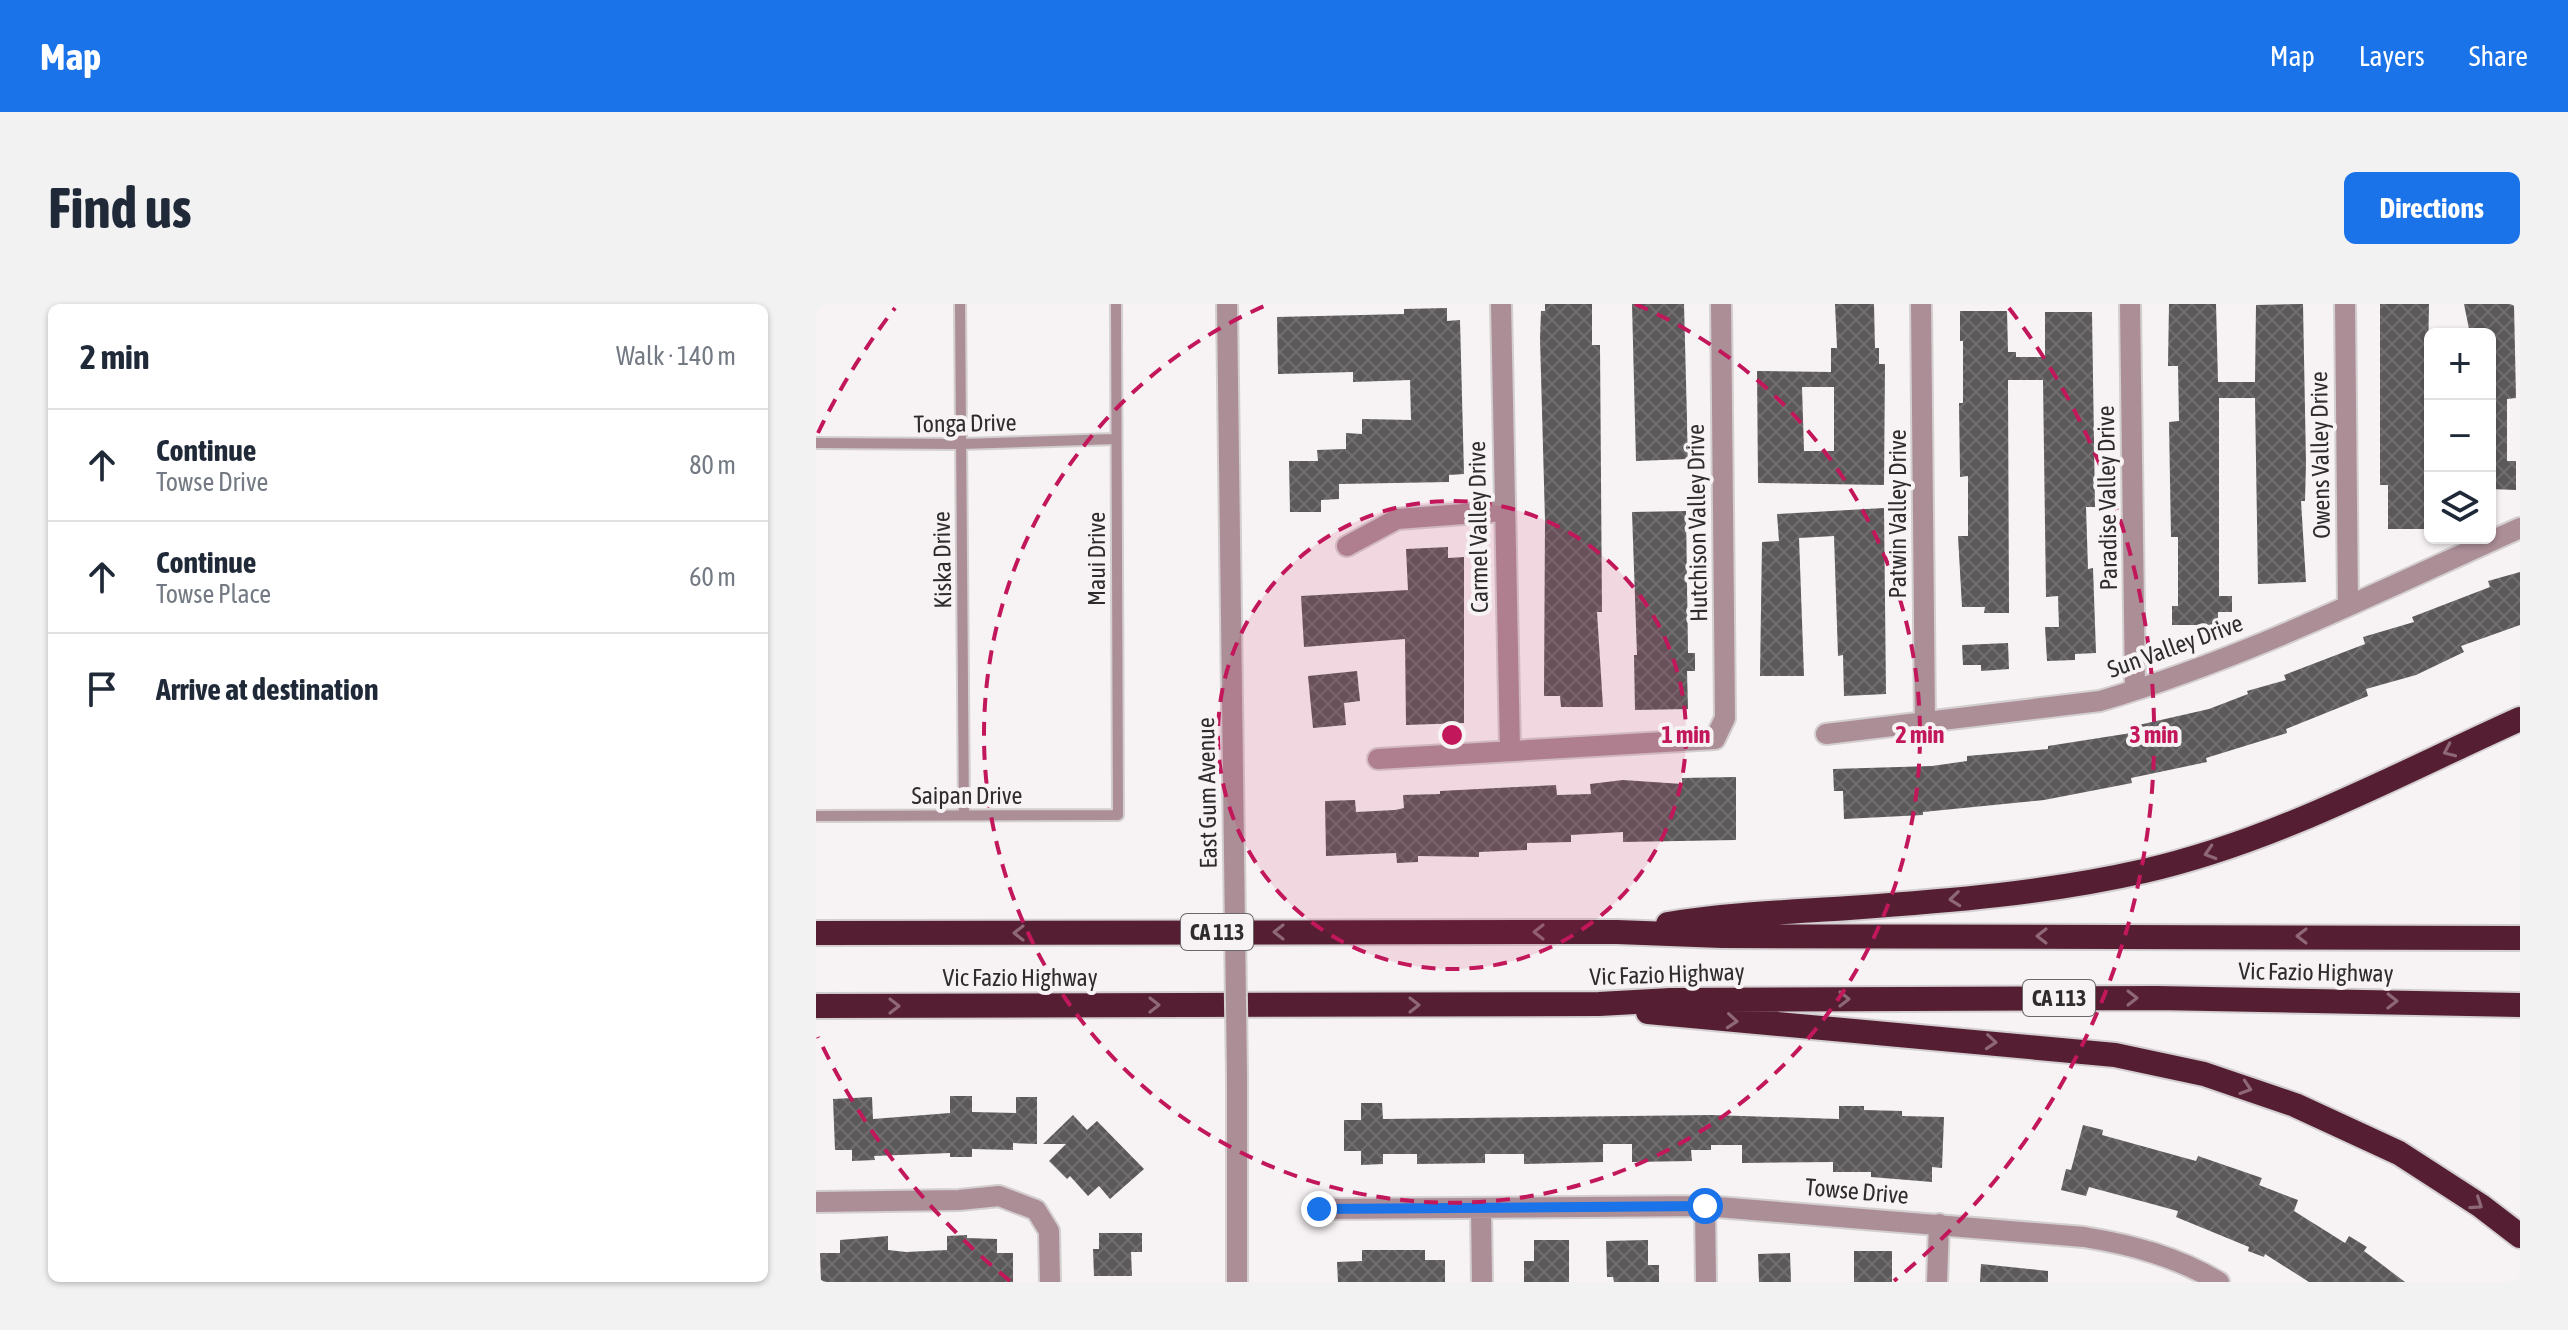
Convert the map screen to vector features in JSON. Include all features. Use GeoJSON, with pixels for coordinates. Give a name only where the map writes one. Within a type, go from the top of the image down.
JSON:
{"type":"FeatureCollection","features":[{"type":"Feature","properties":{"kind":"highway"},"geometry":{"type":"LineString","coordinates":[[1617,932],[1721,915],[1909,904],[2007,894],[2143,871],[2239,844],[2520,719]]}},
{"type":"Feature","properties":{"kind":"highway","name":"Vic Fazio Highway"},"geometry":{"type":"LineString","coordinates":[[816,933],[1617,932],[1722,936],[2520,938]]}},
{"type":"Feature","properties":{"kind":"highway","name":"Vic Fazio Highway"},"geometry":{"type":"LineString","coordinates":[[816,1006],[1599,1004],[1687,1000],[2157,998],[2520,1005]]}},
{"type":"Feature","properties":{"kind":"highway"},"geometry":{"type":"LineString","coordinates":[[1599,1004],[1672,1016],[2053,1048],[2156,1062],[2249,1088],[2341,1124],[2411,1161],[2520,1236]]}},
{"type":"Feature","properties":{"kind":"street","name":"East Gum Avenue"},"geometry":{"type":"LineString","coordinates":[[1227,304],[1237,1282]]}},
{"type":"Feature","properties":{"kind":"street","name":"Carmel Valley Drive"},"geometry":{"type":"LineString","coordinates":[[1501,304],[1510,749]]}},
{"type":"Feature","properties":{"kind":"street","name":"Hutchison Valley Drive"},"geometry":{"type":"LineString","coordinates":[[1510,749],[1715,739],[1725,718],[1721,304]]}},
{"type":"Feature","properties":{"kind":"street","name":"Patwin Valley Drive"},"geometry":{"type":"LineString","coordinates":[[1921,304],[1925,724]]}},
{"type":"Feature","properties":{"kind":"street","name":"Paradise Valley Drive"},"geometry":{"type":"LineString","coordinates":[[2130,304],[2135,690]]}},
{"type":"Feature","properties":{"kind":"street","name":"Owens Valley Drive"},"geometry":{"type":"LineString","coordinates":[[2345,304],[2348,605]]}},
{"type":"Feature","properties":{"kind":"street"},"geometry":{"type":"LineString","coordinates":[[1347,546],[1397,519],[1503,511]]}},
{"type":"Feature","properties":{"kind":"street","name":"Sun Valley Drive"},"geometry":{"type":"LineString","coordinates":[[1826,734],[2100,701],[2202,669],[2520,528]]}},
{"type":"Feature","properties":{"kind":"street"},"geometry":{"type":"LineString","coordinates":[[1378,759],[1510,749]]}},
{"type":"Feature","properties":{"kind":"street"},"geometry":{"type":"LineString","coordinates":[[816,1202],[959,1200],[999,1196],[1036,1210],[1049,1231],[1050,1282]]}},
{"type":"Feature","properties":{"kind":"street"},"geometry":{"type":"LineString","coordinates":[[1705,1206],[1706,1282]]}},
{"type":"Feature","properties":{"kind":"street","name":"Towse Drive"},"geometry":{"type":"LineString","coordinates":[[1319,1209],[1705,1206],[1939,1224],[2126,1244],[2176,1260],[2219,1282]]}},
{"type":"Feature","properties":{"kind":"street"},"geometry":{"type":"LineString","coordinates":[[1481,1209],[1482,1282]]}},
{"type":"Feature","properties":{"kind":"street"},"geometry":{"type":"LineString","coordinates":[[1937,1282],[1939,1224]]}},
{"type":"Feature","properties":{"kind":"lane","name":"Kiska Drive"},"geometry":{"type":"LineString","coordinates":[[960,304],[964,815]]}},
{"type":"Feature","properties":{"kind":"lane","name":"Maui Drive"},"geometry":{"type":"LineString","coordinates":[[1116,304],[1118,815]]}},
{"type":"Feature","properties":{"kind":"lane","name":"Tonga Drive"},"geometry":{"type":"LineString","coordinates":[[816,443],[961,444],[1115,439]]}},
{"type":"Feature","properties":{"kind":"lane","name":"Saipan Drive"},"geometry":{"type":"LineString","coordinates":[[816,816],[1118,815]]}},
{"type":"Feature","properties":{"kind":"building"},"geometry":{"type":"Polygon","coordinates":[[[1545,304],[1592,304],[1592,345],[1600,345],[1602,612],[1597,612],[1603,707],[1561,707],[1560,696],[1544,696],[1545,520],[1540,339],[1541,311],[1545,311],[1545,304]]]}},
{"type":"Feature","properties":{"kind":"building"},"geometry":{"type":"Polygon","coordinates":[[[1632,304],[1684,304],[1688,459],[1636,461],[1632,304]]]}},
{"type":"Feature","properties":{"kind":"building"},"geometry":{"type":"Polygon","coordinates":[[[1835,304],[1874,304],[1875,348],[1879,348],[1879,364],[1885,364],[1884,485],[1758,483],[1757,371],[1831,372],[1831,348],[1837,348],[1835,304]],[[1802,387],[1804,451],[1834,451],[1834,387],[1802,387]]]}},
{"type":"Feature","properties":{"kind":"building"},"geometry":{"type":"Polygon","coordinates":[[[2169,304],[2216,304],[2218,382],[2255,382],[2256,305],[2303,304],[2306,463],[2305,501],[2301,501],[2306,582],[2258,584],[2255,398],[2219,398],[2219,596],[2232,596],[2232,612],[2218,612],[2218,625],[2172,625],[2172,606],[2178,606],[2178,537],[2171,537],[2169,422],[2179,421],[2178,366],[2168,366],[2169,304]]]}},
{"type":"Feature","properties":{"kind":"building"},"geometry":{"type":"Polygon","coordinates":[[[2380,304],[2429,304],[2429,328],[2424,328],[2424,529],[2388,529],[2388,485],[2380,485],[2380,304]]]}},
{"type":"Feature","properties":{"kind":"building"},"geometry":{"type":"Polygon","coordinates":[[[2464,304],[2514,304],[2516,398],[2507,399],[2507,461],[2516,461],[2516,490],[2496,489],[2496,328],[2469,328],[2464,304]]]}},
{"type":"Feature","properties":{"kind":"building"},"geometry":{"type":"Polygon","coordinates":[[[1447,308],[1447,321],[1460,320],[1464,474],[1449,475],[1449,482],[1339,484],[1339,499],[1321,500],[1321,512],[1290,512],[1289,461],[1318,461],[1317,450],[1346,449],[1346,433],[1362,434],[1362,419],[1411,420],[1410,380],[1353,382],[1353,372],[1278,374],[1277,317],[1404,314],[1404,309],[1447,308]]]}},
{"type":"Feature","properties":{"kind":"building"},"geometry":{"type":"Polygon","coordinates":[[[1960,311],[2007,311],[2008,352],[2016,352],[2016,357],[2045,357],[2045,312],[2092,312],[2095,507],[2086,507],[2088,569],[2093,568],[2096,653],[2075,654],[2075,660],[2047,661],[2045,627],[2059,627],[2058,596],[2046,597],[2043,380],[2008,380],[2009,613],[1984,613],[1985,607],[1962,607],[1958,536],[1968,536],[1968,476],[1960,477],[1959,403],[1963,403],[1963,341],[1960,341],[1960,311]]]}},
{"type":"Feature","properties":{"kind":"building"},"geometry":{"type":"Polygon","coordinates":[[[1884,508],[1886,694],[1844,696],[1843,655],[1838,656],[1834,536],[1799,538],[1804,676],[1760,676],[1762,542],[1779,541],[1777,514],[1884,508]]]}},
{"type":"Feature","properties":{"kind":"building"},"geometry":{"type":"Polygon","coordinates":[[[1686,511],[1688,653],[1695,653],[1695,671],[1687,671],[1688,709],[1635,710],[1634,655],[1637,655],[1632,512],[1686,511]]]}},
{"type":"Feature","properties":{"kind":"building"},"geometry":{"type":"Polygon","coordinates":[[[1448,547],[1448,558],[1464,557],[1464,723],[1406,725],[1405,639],[1304,647],[1301,596],[1408,590],[1406,549],[1448,547]]]}},
{"type":"Feature","properties":{"kind":"building"},"geometry":{"type":"Polygon","coordinates":[[[2520,572],[2520,625],[2461,646],[2464,652],[2416,675],[2366,689],[2368,696],[2286,729],[2287,733],[2206,758],[2207,762],[2131,778],[2132,783],[2044,800],[1923,812],[1923,815],[1844,819],[1843,791],[1834,791],[1833,769],[1932,766],[1967,761],[1967,756],[2048,749],[2048,746],[2131,733],[2130,727],[2209,709],[2248,694],[2247,691],[2286,680],[2284,675],[2365,644],[2363,637],[2414,622],[2412,617],[2490,587],[2488,581],[2520,572]]]}},
{"type":"Feature","properties":{"kind":"building"},"geometry":{"type":"Polygon","coordinates":[[[2008,643],[2009,669],[1981,671],[1981,665],[1963,665],[1962,645],[2008,643]]]}},
{"type":"Feature","properties":{"kind":"building"},"geometry":{"type":"Polygon","coordinates":[[[1357,671],[1360,701],[1344,703],[1346,725],[1313,728],[1308,676],[1357,671]]]}},
{"type":"Feature","properties":{"kind":"building"},"geometry":{"type":"Polygon","coordinates":[[[1736,777],[1736,840],[1623,842],[1623,832],[1571,835],[1571,842],[1527,843],[1527,850],[1479,852],[1479,857],[1418,856],[1418,862],[1397,863],[1396,853],[1326,856],[1325,801],[1355,800],[1356,812],[1395,810],[1404,808],[1403,795],[1440,794],[1440,791],[1556,785],[1557,795],[1591,794],[1590,784],[1623,780],[1682,784],[1682,778],[1736,777]]]}},
{"type":"Feature","properties":{"kind":"building"},"geometry":{"type":"Polygon","coordinates":[[[950,1096],[972,1096],[972,1112],[1016,1113],[1016,1097],[1037,1097],[1037,1144],[1013,1143],[1013,1150],[972,1149],[972,1157],[950,1157],[950,1153],[874,1156],[875,1160],[852,1161],[852,1150],[835,1150],[833,1099],[872,1097],[873,1119],[950,1113],[950,1096]]]}},
{"type":"Feature","properties":{"kind":"building"},"geometry":{"type":"Polygon","coordinates":[[[1361,1103],[1382,1103],[1383,1119],[1711,1115],[1839,1119],[1839,1106],[1864,1106],[1864,1110],[1902,1111],[1902,1116],[1944,1117],[1942,1168],[1932,1167],[1932,1182],[1871,1177],[1871,1172],[1833,1172],[1833,1162],[1742,1163],[1742,1145],[1711,1145],[1711,1150],[1691,1150],[1692,1161],[1632,1162],[1632,1144],[1603,1144],[1603,1162],[1524,1164],[1524,1154],[1485,1154],[1485,1163],[1417,1164],[1417,1154],[1383,1154],[1383,1164],[1361,1165],[1361,1151],[1344,1151],[1344,1120],[1361,1120],[1361,1103]]]}},
{"type":"Feature","properties":{"kind":"building"},"geometry":{"type":"Polygon","coordinates":[[[1073,1115],[1087,1130],[1097,1121],[1144,1169],[1110,1199],[1099,1186],[1088,1196],[1070,1176],[1067,1179],[1049,1161],[1066,1144],[1043,1144],[1073,1115]]]}},
{"type":"Feature","properties":{"kind":"building"},"geometry":{"type":"Polygon","coordinates":[[[2083,1125],[2103,1130],[2102,1135],[2196,1161],[2198,1156],[2262,1178],[2259,1185],[2298,1200],[2294,1211],[2345,1243],[2349,1236],[2367,1247],[2364,1251],[2405,1282],[2309,1282],[2265,1254],[2264,1257],[2248,1251],[2249,1247],[2176,1217],[2178,1211],[2089,1187],[2086,1196],[2061,1190],[2066,1169],[2071,1170],[2083,1125]]]}},
{"type":"Feature","properties":{"kind":"building"},"geometry":{"type":"Polygon","coordinates":[[[1099,1233],[1142,1233],[1142,1252],[1131,1252],[1132,1276],[1094,1276],[1093,1249],[1099,1249],[1099,1233]]]}},
{"type":"Feature","properties":{"kind":"building"},"geometry":{"type":"Polygon","coordinates":[[[967,1235],[967,1238],[997,1239],[997,1253],[1013,1253],[1013,1282],[821,1282],[820,1253],[840,1253],[840,1240],[888,1236],[888,1250],[906,1252],[947,1250],[947,1236],[967,1235]]]}},
{"type":"Feature","properties":{"kind":"building"},"geometry":{"type":"Polygon","coordinates":[[[1534,1240],[1569,1240],[1569,1282],[1524,1282],[1524,1261],[1534,1261],[1534,1240]]]}},
{"type":"Feature","properties":{"kind":"building"},"geometry":{"type":"Polygon","coordinates":[[[1648,1240],[1648,1265],[1659,1265],[1659,1282],[1614,1282],[1613,1277],[1607,1277],[1606,1241],[1648,1240]]]}},
{"type":"Feature","properties":{"kind":"building"},"geometry":{"type":"Polygon","coordinates":[[[1362,1250],[1425,1250],[1425,1260],[1445,1260],[1445,1282],[1338,1282],[1337,1262],[1362,1261],[1362,1250]]]}},
{"type":"Feature","properties":{"kind":"building"},"geometry":{"type":"Polygon","coordinates":[[[1854,1251],[1892,1251],[1892,1282],[1854,1282],[1854,1251]]]}},
{"type":"Feature","properties":{"kind":"building"},"geometry":{"type":"Polygon","coordinates":[[[1790,1253],[1791,1282],[1759,1282],[1758,1254],[1790,1253]]]}},
{"type":"Feature","properties":{"kind":"building"},"geometry":{"type":"Polygon","coordinates":[[[1981,1264],[2048,1271],[2048,1282],[1980,1282],[1981,1264]]]}},
{"type":"Feature","properties":{"kind":"route"},"geometry":{"type":"LineString","coordinates":[[1319,1209],[1705,1206]]}}]}
